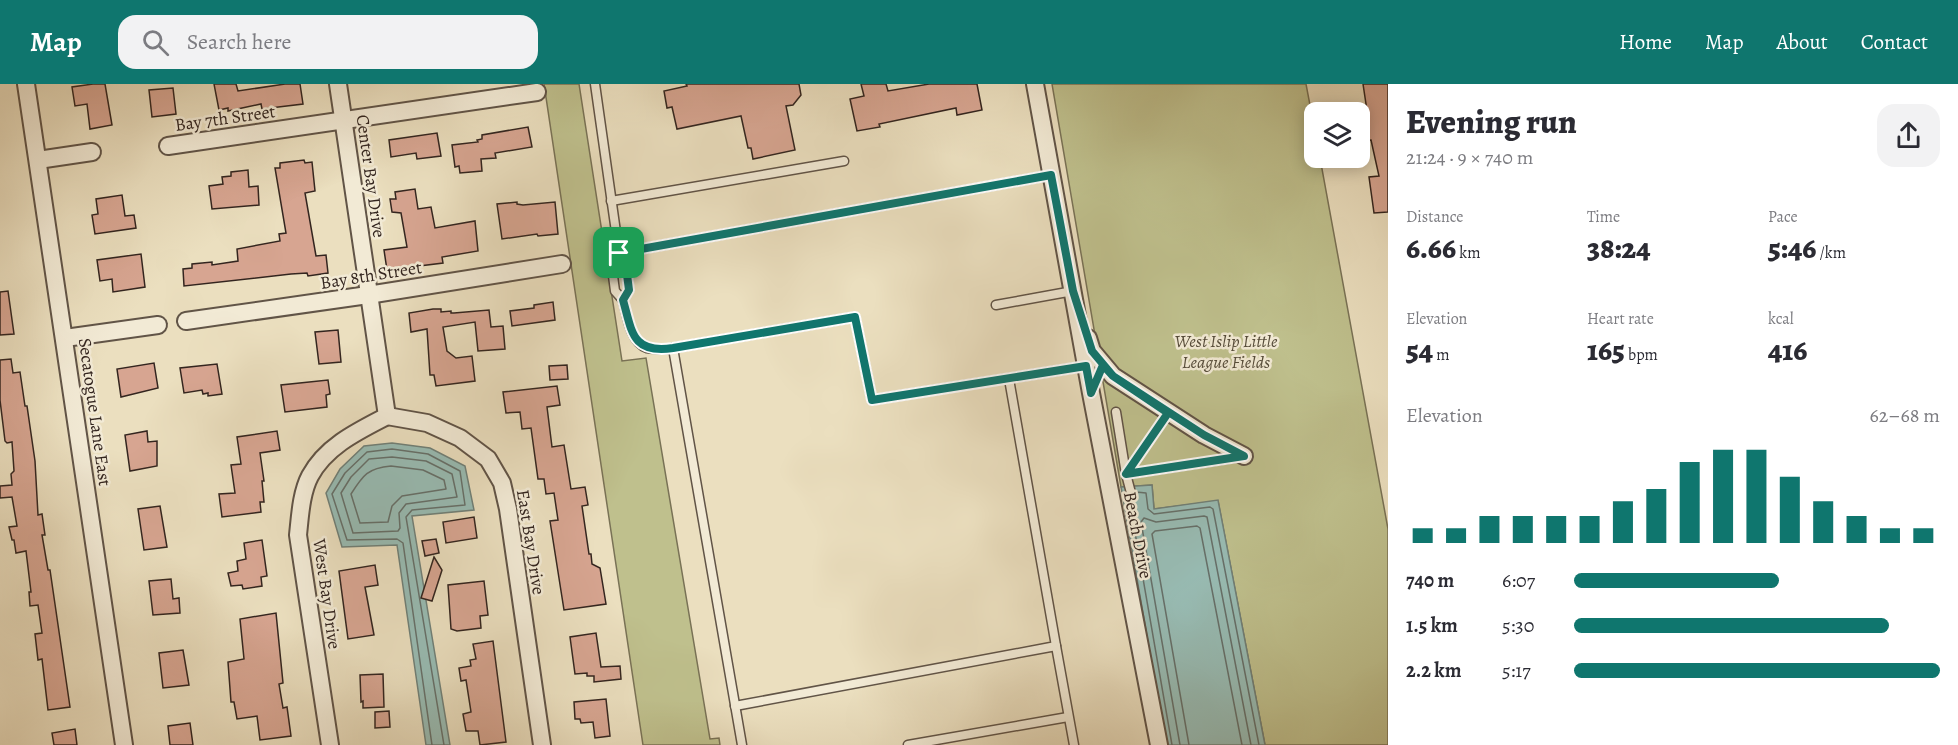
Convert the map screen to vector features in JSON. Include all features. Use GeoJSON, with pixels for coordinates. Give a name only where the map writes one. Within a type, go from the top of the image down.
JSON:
{"type":"FeatureCollection","features":[{"type":"Feature","properties":{"kind":"street","name":"Secatogue Lane East"},"geometry":{"type":"LineString","coordinates":[[26,84],[124,745]]}},
{"type":"Feature","properties":{"kind":"street","name":"Center Bay Drive"},"geometry":{"type":"LineString","coordinates":[[338,84],[387,416]]}},
{"type":"Feature","properties":{"kind":"street","name":"Beach Drive"},"geometry":{"type":"LineString","coordinates":[[1035,84],[1073,291],[1094,366],[1091,393],[1159,745]]}},
{"type":"Feature","properties":{"kind":"street","name":"Bay 7th Street"},"geometry":{"type":"LineString","coordinates":[[168,146],[537,92]]}},
{"type":"Feature","properties":{"kind":"street"},"geometry":{"type":"LineString","coordinates":[[38,160],[92,152]]}},
{"type":"Feature","properties":{"kind":"street","name":"Bay 8th Street"},"geometry":{"type":"LineString","coordinates":[[186,321],[562,264]]}},
{"type":"Feature","properties":{"kind":"street"},"geometry":{"type":"LineString","coordinates":[[64,338],[158,325]]}},
{"type":"Feature","properties":{"kind":"street"},"geometry":{"type":"LineString","coordinates":[[1094,366],[1168,413],[1244,456]]}},
{"type":"Feature","properties":{"kind":"street","name":"West Bay Drive"},"geometry":{"type":"LineString","coordinates":[[330,745],[298,535],[302,506],[310,476],[330,450],[387,416]]}},
{"type":"Feature","properties":{"kind":"street","name":"East Bay Drive"},"geometry":{"type":"LineString","coordinates":[[387,416],[427,423],[460,438],[488,459],[502,483],[508,509],[542,745]]}},
{"type":"Feature","properties":{"kind":"lane"},"geometry":{"type":"LineString","coordinates":[[595,84],[619,253],[618,263],[612,268],[615,291],[623,300],[637,341],[646,348],[673,348],[855,317],[872,400],[1094,366]]}},
{"type":"Feature","properties":{"kind":"lane"},"geometry":{"type":"LineString","coordinates":[[611,201],[844,161]]}},
{"type":"Feature","properties":{"kind":"lane"},"geometry":{"type":"LineString","coordinates":[[619,253],[1051,175]]}},
{"type":"Feature","properties":{"kind":"lane"},"geometry":{"type":"LineString","coordinates":[[618,263],[626,267],[629,290],[623,300]]}},
{"type":"Feature","properties":{"kind":"lane"},"geometry":{"type":"LineString","coordinates":[[996,305],[1073,291]]}},
{"type":"Feature","properties":{"kind":"lane"},"geometry":{"type":"LineString","coordinates":[[673,348],[742,745]]}},
{"type":"Feature","properties":{"kind":"lane"},"geometry":{"type":"LineString","coordinates":[[1009,379],[1074,745]]}},
{"type":"Feature","properties":{"kind":"lane"},"geometry":{"type":"LineString","coordinates":[[1116,412],[1131,493]]}},
{"type":"Feature","properties":{"kind":"lane"},"geometry":{"type":"LineString","coordinates":[[1126,474],[1168,413]]}},
{"type":"Feature","properties":{"kind":"lane"},"geometry":{"type":"LineString","coordinates":[[1126,474],[1244,456]]}},
{"type":"Feature","properties":{"kind":"lane"},"geometry":{"type":"LineString","coordinates":[[735,705],[1056,646]]}},
{"type":"Feature","properties":{"kind":"lane"},"geometry":{"type":"LineString","coordinates":[[908,745],[1068,717]]}},
{"type":"Feature","properties":{"kind":"green space"},"geometry":{"type":"Polygon","coordinates":[[[544,84],[579,84],[622,361],[646,358],[710,739],[719,738],[720,745],[643,745],[544,84]]]}},
{"type":"Feature","properties":{"kind":"green space","name":"West Islip Little League Fields"},"geometry":{"type":"Polygon","coordinates":[[[1052,84],[1306,84],[1309,102],[1304,102],[1304,168],[1322,168],[1388,529],[1388,745],[1265,745],[1218,501],[1154,509],[1152,485],[1121,487],[1052,84]]]}},
{"type":"Feature","properties":{"kind":"water"},"geometry":{"type":"Polygon","coordinates":[[[392,443],[430,448],[465,466],[474,510],[412,516],[450,745],[426,745],[397,545],[342,547],[326,493],[340,469],[364,446],[392,443]]]}},
{"type":"Feature","properties":{"kind":"water"},"geometry":{"type":"Polygon","coordinates":[[[1152,485],[1154,509],[1218,500],[1265,745],[1166,745],[1121,487],[1152,485]]]}},
{"type":"Feature","properties":{"kind":"building"},"geometry":{"type":"Polygon","coordinates":[[[105,84],[112,125],[90,129],[87,104],[75,106],[72,87],[105,84]]]}},
{"type":"Feature","properties":{"kind":"building"},"geometry":{"type":"Polygon","coordinates":[[[214,84],[236,84],[238,91],[300,84],[303,104],[262,109],[261,104],[228,111],[228,108],[219,110],[214,84]]]}},
{"type":"Feature","properties":{"kind":"building"},"geometry":{"type":"Polygon","coordinates":[[[686,84],[799,84],[801,95],[793,105],[786,106],[795,150],[753,159],[751,148],[748,148],[741,116],[677,129],[672,107],[667,108],[664,91],[687,86],[686,84]]]}},
{"type":"Feature","properties":{"kind":"building"},"geometry":{"type":"Polygon","coordinates":[[[861,84],[886,84],[888,91],[929,84],[977,84],[982,110],[957,115],[956,108],[879,124],[880,127],[857,131],[850,99],[864,96],[861,84]]]}},
{"type":"Feature","properties":{"kind":"building"},"geometry":{"type":"Polygon","coordinates":[[[1363,84],[1388,84],[1388,212],[1374,213],[1369,177],[1379,176],[1370,140],[1370,102],[1366,102],[1363,84]]]}},
{"type":"Feature","properties":{"kind":"building"},"geometry":{"type":"Polygon","coordinates":[[[173,88],[176,114],[152,117],[149,90],[173,88]]]}},
{"type":"Feature","properties":{"kind":"building"},"geometry":{"type":"Polygon","coordinates":[[[528,127],[532,147],[495,153],[496,158],[481,159],[482,171],[460,173],[459,166],[455,167],[452,145],[478,142],[477,140],[482,139],[482,135],[528,127]]]}},
{"type":"Feature","properties":{"kind":"building"},"geometry":{"type":"Polygon","coordinates":[[[437,133],[441,156],[417,159],[416,153],[391,157],[389,140],[437,133]]]}},
{"type":"Feature","properties":{"kind":"building"},"geometry":{"type":"Polygon","coordinates":[[[304,160],[305,163],[312,162],[315,191],[305,193],[316,256],[326,255],[328,273],[308,276],[307,273],[291,274],[184,286],[183,269],[192,268],[192,264],[212,262],[212,265],[238,261],[237,249],[280,241],[279,234],[286,233],[275,168],[280,168],[280,163],[304,160]]]}},
{"type":"Feature","properties":{"kind":"building"},"geometry":{"type":"Polygon","coordinates":[[[248,170],[249,187],[258,186],[259,205],[212,209],[209,186],[223,184],[222,177],[231,176],[231,172],[248,170]]]}},
{"type":"Feature","properties":{"kind":"building"},"geometry":{"type":"Polygon","coordinates":[[[415,189],[418,209],[431,207],[435,228],[475,221],[478,251],[442,257],[443,263],[387,270],[384,250],[407,247],[401,213],[392,212],[390,199],[396,199],[395,192],[415,189]]]}},
{"type":"Feature","properties":{"kind":"building"},"geometry":{"type":"Polygon","coordinates":[[[122,195],[125,216],[134,215],[136,228],[95,234],[92,215],[98,214],[96,199],[122,195]]]}},
{"type":"Feature","properties":{"kind":"building"},"geometry":{"type":"Polygon","coordinates":[[[517,202],[523,205],[555,202],[558,234],[538,236],[537,234],[502,239],[497,204],[517,202]]]}},
{"type":"Feature","properties":{"kind":"building"},"geometry":{"type":"Polygon","coordinates":[[[141,254],[145,287],[113,292],[112,279],[100,281],[97,260],[141,254]]]}},
{"type":"Feature","properties":{"kind":"building"},"geometry":{"type":"Polygon","coordinates":[[[8,291],[14,334],[0,335],[0,292],[8,291]]]}},
{"type":"Feature","properties":{"kind":"building"},"geometry":{"type":"Polygon","coordinates":[[[553,302],[555,320],[512,326],[510,311],[534,308],[534,305],[553,302]]]}},
{"type":"Feature","properties":{"kind":"building"},"geometry":{"type":"Polygon","coordinates":[[[441,309],[441,312],[451,311],[451,313],[489,310],[491,327],[503,326],[505,349],[478,351],[475,322],[443,327],[447,351],[456,358],[472,356],[475,381],[436,386],[434,375],[430,375],[427,329],[411,332],[409,313],[441,309]]]}},
{"type":"Feature","properties":{"kind":"building"},"geometry":{"type":"Polygon","coordinates":[[[338,330],[341,362],[319,364],[315,332],[338,330]]]}},
{"type":"Feature","properties":{"kind":"building"},"geometry":{"type":"Polygon","coordinates":[[[11,359],[13,373],[20,372],[25,406],[27,406],[35,461],[38,515],[42,514],[45,535],[42,535],[48,570],[50,570],[70,707],[48,710],[42,659],[38,660],[35,634],[42,633],[38,605],[30,606],[29,592],[31,592],[26,551],[16,553],[14,540],[12,540],[9,527],[17,526],[12,497],[0,498],[0,486],[12,485],[11,474],[14,471],[12,442],[5,441],[0,400],[0,360],[11,359]]]}},
{"type":"Feature","properties":{"kind":"building"},"geometry":{"type":"Polygon","coordinates":[[[154,363],[158,388],[121,397],[117,369],[154,363]]]}},
{"type":"Feature","properties":{"kind":"building"},"geometry":{"type":"Polygon","coordinates":[[[217,364],[222,394],[208,396],[208,393],[203,394],[202,390],[184,393],[180,368],[217,364]]]}},
{"type":"Feature","properties":{"kind":"building"},"geometry":{"type":"Polygon","coordinates":[[[567,365],[568,379],[550,380],[549,366],[567,365]]]}},
{"type":"Feature","properties":{"kind":"building"},"geometry":{"type":"Polygon","coordinates":[[[328,380],[330,394],[326,395],[327,407],[285,412],[281,385],[328,380]]]}},
{"type":"Feature","properties":{"kind":"building"},"geometry":{"type":"Polygon","coordinates":[[[557,386],[560,405],[547,407],[552,447],[564,445],[571,489],[585,487],[588,505],[582,506],[589,554],[591,554],[592,564],[600,568],[606,604],[564,610],[550,521],[558,520],[554,493],[546,494],[544,479],[538,479],[531,428],[522,429],[520,412],[506,413],[503,392],[557,386]]]}},
{"type":"Feature","properties":{"kind":"building"},"geometry":{"type":"Polygon","coordinates":[[[147,431],[148,442],[157,441],[157,466],[130,471],[125,435],[147,431]]]}},
{"type":"Feature","properties":{"kind":"building"},"geometry":{"type":"Polygon","coordinates":[[[277,431],[280,450],[260,453],[264,481],[262,481],[264,502],[260,502],[261,512],[222,517],[219,494],[235,493],[231,465],[241,464],[237,437],[277,431]]]}},
{"type":"Feature","properties":{"kind":"building"},"geometry":{"type":"Polygon","coordinates":[[[160,506],[167,547],[144,550],[138,509],[160,506]]]}},
{"type":"Feature","properties":{"kind":"building"},"geometry":{"type":"Polygon","coordinates":[[[474,517],[477,538],[446,543],[443,522],[474,517]]]}},
{"type":"Feature","properties":{"kind":"building"},"geometry":{"type":"Polygon","coordinates":[[[436,539],[439,553],[425,556],[422,541],[436,539]]]}},
{"type":"Feature","properties":{"kind":"building"},"geometry":{"type":"Polygon","coordinates":[[[262,540],[267,576],[261,577],[262,586],[243,589],[242,585],[231,586],[228,573],[238,571],[237,561],[246,559],[244,543],[262,540]]]}},
{"type":"Feature","properties":{"kind":"building"},"geometry":{"type":"Polygon","coordinates":[[[434,557],[442,570],[432,601],[421,598],[434,557]]]}},
{"type":"Feature","properties":{"kind":"building"},"geometry":{"type":"Polygon","coordinates":[[[375,565],[378,585],[365,587],[374,635],[348,639],[339,571],[375,565]]]}},
{"type":"Feature","properties":{"kind":"building"},"geometry":{"type":"Polygon","coordinates":[[[171,579],[173,599],[179,598],[180,613],[153,615],[149,581],[171,579]]]}},
{"type":"Feature","properties":{"kind":"building"},"geometry":{"type":"Polygon","coordinates":[[[484,581],[488,615],[480,616],[481,628],[457,631],[451,629],[448,585],[484,581]]]}},
{"type":"Feature","properties":{"kind":"building"},"geometry":{"type":"Polygon","coordinates":[[[276,613],[283,683],[279,684],[283,708],[287,707],[291,736],[260,740],[257,716],[237,719],[234,702],[231,702],[228,662],[244,659],[240,619],[276,613]]]}},
{"type":"Feature","properties":{"kind":"building"},"geometry":{"type":"Polygon","coordinates":[[[596,633],[601,667],[620,666],[621,679],[594,682],[594,676],[587,676],[587,673],[575,674],[570,637],[596,633]]]}},
{"type":"Feature","properties":{"kind":"building"},"geometry":{"type":"Polygon","coordinates":[[[493,641],[506,742],[480,745],[478,731],[466,731],[463,714],[471,712],[466,680],[461,681],[459,668],[471,666],[470,660],[476,659],[473,644],[493,641]]]}},
{"type":"Feature","properties":{"kind":"building"},"geometry":{"type":"Polygon","coordinates":[[[183,650],[189,685],[163,688],[159,653],[183,650]]]}},
{"type":"Feature","properties":{"kind":"building"},"geometry":{"type":"Polygon","coordinates":[[[383,674],[384,707],[363,708],[360,675],[383,674]]]}},
{"type":"Feature","properties":{"kind":"building"},"geometry":{"type":"Polygon","coordinates":[[[606,699],[610,736],[595,738],[593,722],[581,723],[580,719],[575,719],[574,702],[606,699]]]}},
{"type":"Feature","properties":{"kind":"building"},"geometry":{"type":"Polygon","coordinates":[[[389,711],[390,727],[375,728],[375,712],[389,711]]]}},
{"type":"Feature","properties":{"kind":"building"},"geometry":{"type":"Polygon","coordinates":[[[190,723],[193,745],[170,745],[168,726],[190,723]]]}},
{"type":"Feature","properties":{"kind":"building"},"geometry":{"type":"Polygon","coordinates":[[[75,729],[77,745],[54,745],[52,733],[75,729]]]}},
{"type":"Feature","properties":{"kind":"route"},"geometry":{"type":"LineString","coordinates":[[619,253],[618,263],[626,267],[629,290],[623,300],[630,326],[637,341],[646,348],[667,349],[855,317],[872,400],[1086,366],[1091,393],[1103,365],[1113,376],[1168,413],[1126,474],[1244,456],[1204,435],[1113,376],[1092,351],[1073,291],[1051,175],[619,253]]}}]}
